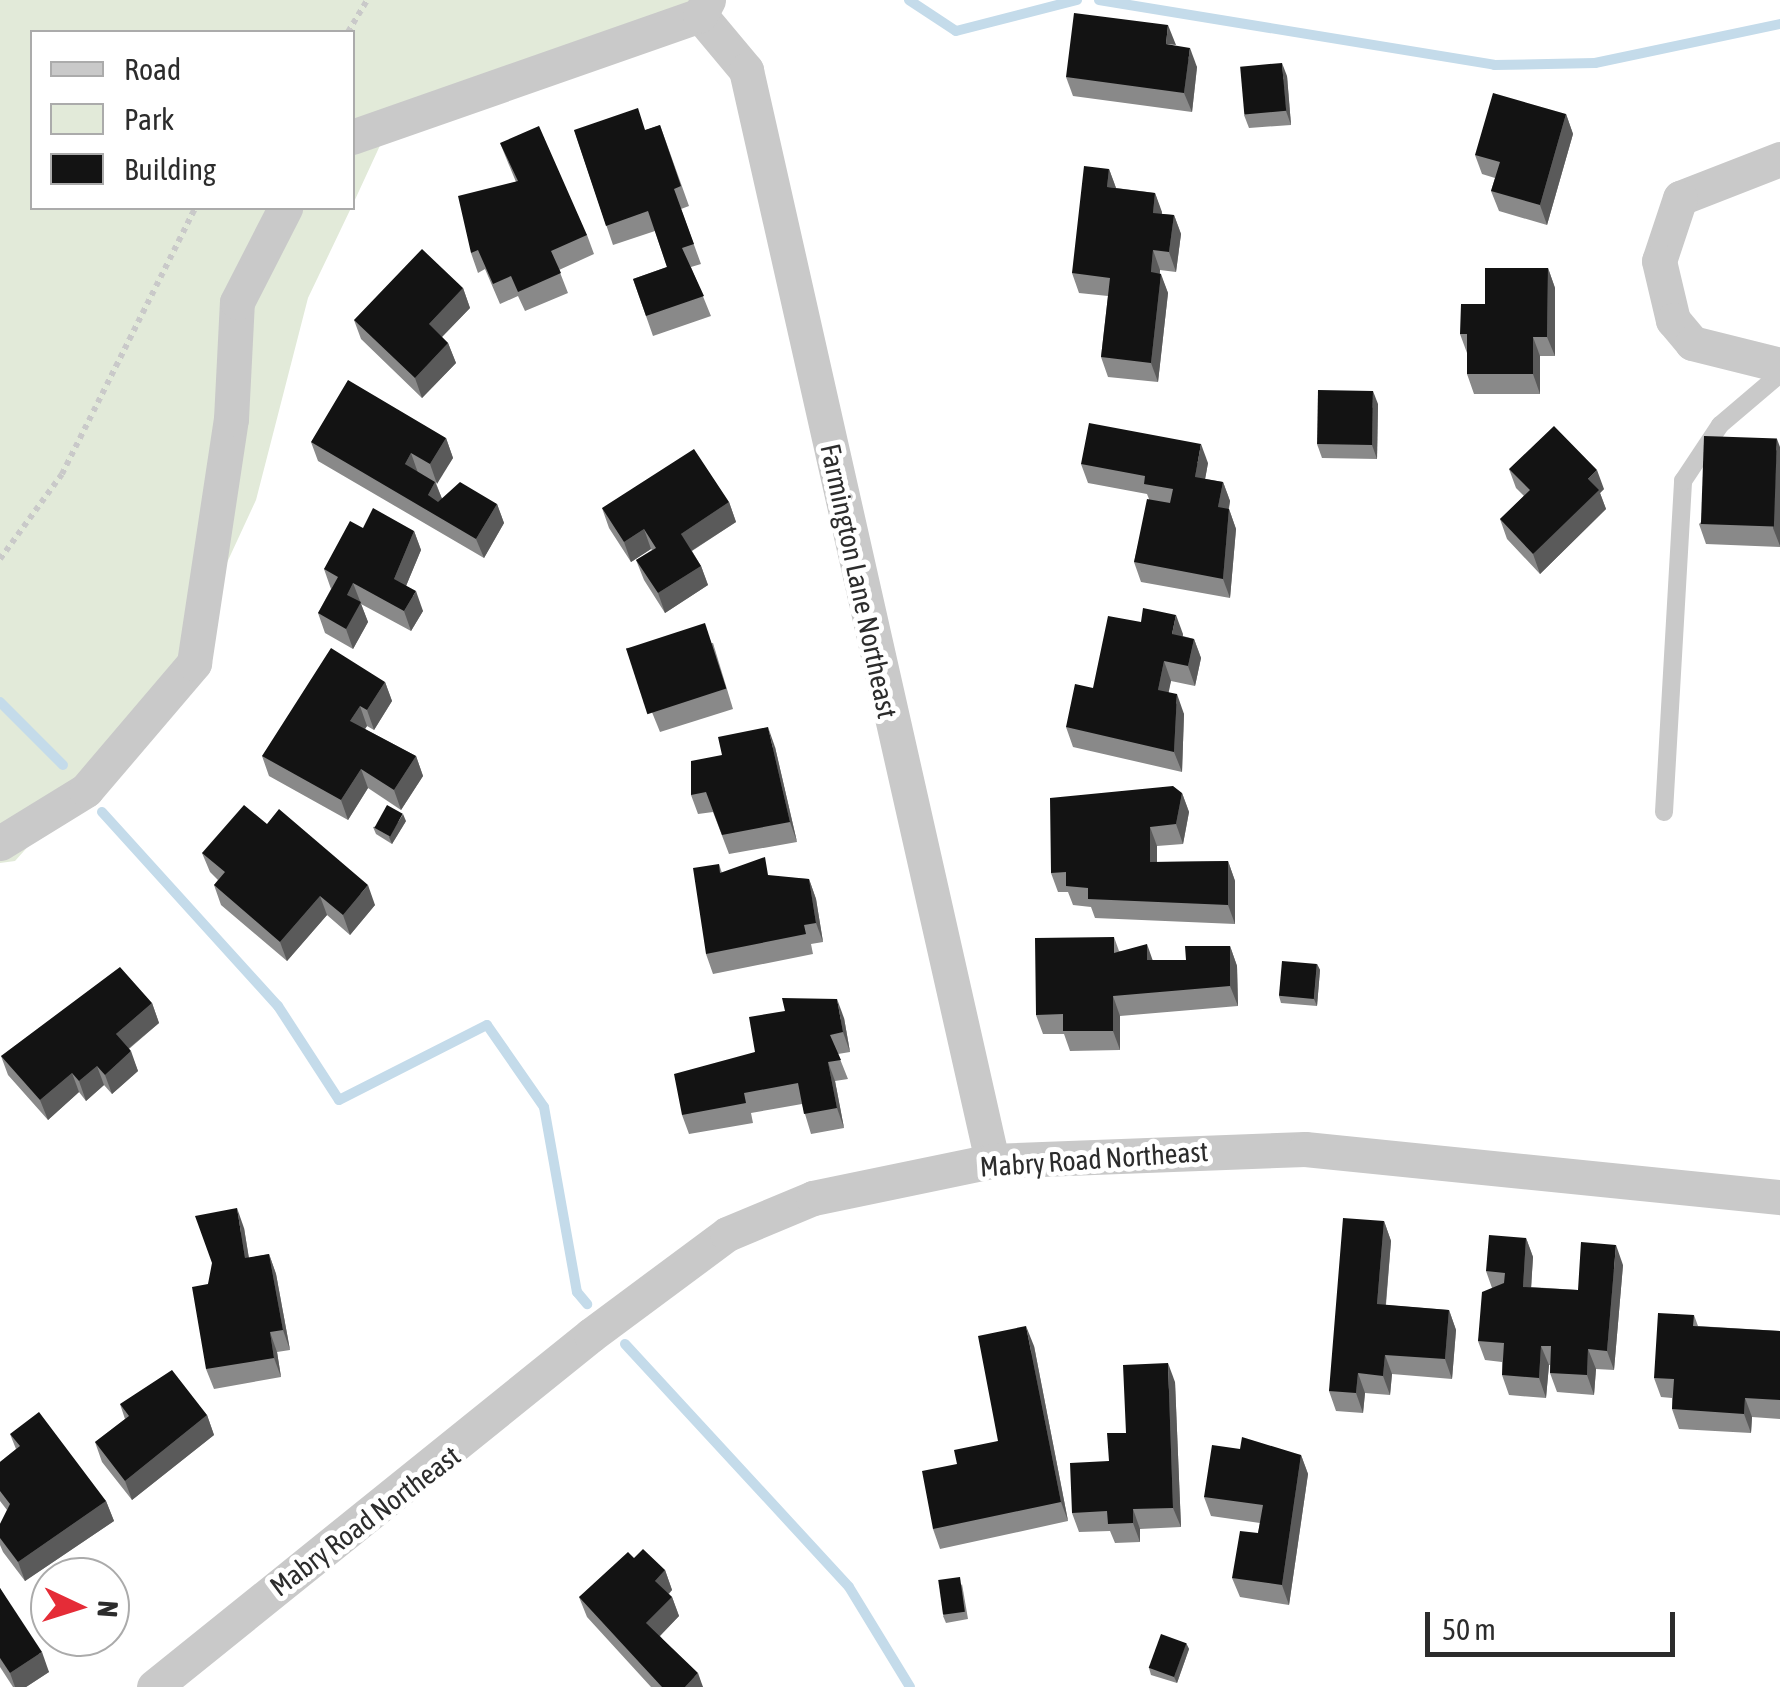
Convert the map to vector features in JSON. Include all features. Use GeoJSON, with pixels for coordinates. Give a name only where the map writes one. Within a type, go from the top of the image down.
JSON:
{"type":"FeatureCollection","features":[{"type":"Feature","properties":{"kind":"street"},"geometry":{"type":"LineString","coordinates":[[355,137],[704,8]]}},
{"type":"Feature","properties":{"kind":"street","name":"Farmington Lane Northeast"},"geometry":{"type":"LineString","coordinates":[[704,8],[746,70],[992,1161]]}},
{"type":"Feature","properties":{"kind":"street"},"geometry":{"type":"LineString","coordinates":[[1780,159],[1690,190],[1659,242],[1680,332],[1708,352],[1780,365]]}},
{"type":"Feature","properties":{"kind":"street"},"geometry":{"type":"LineString","coordinates":[[0,842],[86,790],[194,663],[231,418],[237,302],[283,210]]}},
{"type":"Feature","properties":{"kind":"street","name":"Mabry Road Northeast"},"geometry":{"type":"LineString","coordinates":[[154,1687],[728,1234],[813,1198],[992,1161],[1131,1151],[1413,1154],[1780,1197]]}},
{"type":"Feature","properties":{"kind":"lane"},"geometry":{"type":"LineString","coordinates":[[1664,812],[1683,481],[1720,425],[1780,374]]}},
{"type":"Feature","properties":{"kind":"path"},"geometry":{"type":"LineString","coordinates":[[349,30],[367,0]]}},
{"type":"Feature","properties":{"kind":"path"},"geometry":{"type":"LineString","coordinates":[[0,559],[62,474],[194,210]]}},
{"type":"Feature","properties":{"kind":"green space"},"geometry":{"type":"Polygon","coordinates":[[[0,0],[725,0],[395,113],[355,200],[355,30],[30,30],[30,210],[350,210],[308,298],[256,500],[168,690],[15,861],[0,863],[0,0]]]}},
{"type":"Feature","properties":{"kind":"building"},"geometry":{"type":"Polygon","coordinates":[[[1074,13],[1168,25],[1166,44],[1190,48],[1184,93],[1066,77],[1074,13]]]}},
{"type":"Feature","properties":{"kind":"building"},"geometry":{"type":"Polygon","coordinates":[[[1282,63],[1286,111],[1244,114],[1240,67],[1282,63]]]}},
{"type":"Feature","properties":{"kind":"building"},"geometry":{"type":"Polygon","coordinates":[[[1493,93],[1566,114],[1540,205],[1491,191],[1500,162],[1475,155],[1493,93]]]}},
{"type":"Feature","properties":{"kind":"building"},"geometry":{"type":"Polygon","coordinates":[[[638,108],[645,130],[660,125],[681,186],[674,189],[694,244],[682,248],[704,296],[646,316],[633,279],[667,267],[648,211],[606,226],[574,130],[638,108]]]}},
{"type":"Feature","properties":{"kind":"building"},"geometry":{"type":"Polygon","coordinates":[[[539,126],[587,235],[551,251],[561,273],[518,292],[511,276],[493,284],[478,250],[471,253],[458,196],[518,181],[500,143],[539,126]]]}},
{"type":"Feature","properties":{"kind":"building"},"geometry":{"type":"Polygon","coordinates":[[[1084,166],[1109,169],[1107,187],[1155,193],[1153,213],[1174,215],[1169,252],[1153,250],[1151,272],[1161,274],[1151,363],[1101,357],[1110,278],[1072,273],[1084,166]]]}},
{"type":"Feature","properties":{"kind":"building"},"geometry":{"type":"Polygon","coordinates":[[[422,249],[463,288],[429,324],[448,343],[415,378],[354,320],[422,249]]]}},
{"type":"Feature","properties":{"kind":"building"},"geometry":{"type":"Polygon","coordinates":[[[1485,268],[1548,268],[1547,337],[1533,337],[1533,374],[1467,374],[1467,334],[1460,334],[1461,304],[1485,304],[1485,268]]]}},
{"type":"Feature","properties":{"kind":"building"},"geometry":{"type":"Polygon","coordinates":[[[348,380],[446,438],[430,464],[411,453],[405,464],[435,482],[428,495],[438,502],[460,482],[497,504],[476,539],[311,442],[348,380]]]}},
{"type":"Feature","properties":{"kind":"building"},"geometry":{"type":"Polygon","coordinates":[[[1318,390],[1373,391],[1372,445],[1317,444],[1318,390]]]}},
{"type":"Feature","properties":{"kind":"building"},"geometry":{"type":"Polygon","coordinates":[[[1089,423],[1201,444],[1195,477],[1223,482],[1218,507],[1229,509],[1223,579],[1134,562],[1147,499],[1170,503],[1173,489],[1144,484],[1145,476],[1081,464],[1089,423]]]}},
{"type":"Feature","properties":{"kind":"building"},"geometry":{"type":"Polygon","coordinates":[[[1554,426],[1597,470],[1588,479],[1599,490],[1533,554],[1500,519],[1530,490],[1509,469],[1554,426]]]}},
{"type":"Feature","properties":{"kind":"building"},"geometry":{"type":"Polygon","coordinates":[[[1704,436],[1777,439],[1774,526],[1701,524],[1704,436]]]}},
{"type":"Feature","properties":{"kind":"building"},"geometry":{"type":"Polygon","coordinates":[[[694,449],[729,502],[681,534],[701,566],[658,593],[636,560],[656,548],[644,529],[624,542],[602,508],[694,449]]]}},
{"type":"Feature","properties":{"kind":"building"},"geometry":{"type":"Polygon","coordinates":[[[373,508],[414,531],[394,579],[416,591],[404,611],[353,583],[347,595],[361,602],[346,629],[318,613],[338,577],[324,569],[350,521],[363,528],[373,508]]]}},
{"type":"Feature","properties":{"kind":"building"},"geometry":{"type":"Polygon","coordinates":[[[1143,608],[1176,615],[1172,634],[1194,639],[1188,666],[1164,661],[1158,690],[1177,694],[1174,752],[1066,727],[1075,684],[1093,688],[1108,616],[1141,622],[1143,608]]]}},
{"type":"Feature","properties":{"kind":"building"},"geometry":{"type":"Polygon","coordinates":[[[705,623],[726,689],[647,714],[626,649],[705,623]]]}},
{"type":"Feature","properties":{"kind":"building"},"geometry":{"type":"Polygon","coordinates":[[[331,648],[385,682],[367,710],[360,706],[350,721],[416,756],[394,790],[361,769],[341,800],[262,756],[331,648]]]}},
{"type":"Feature","properties":{"kind":"building"},"geometry":{"type":"Polygon","coordinates":[[[768,727],[790,822],[722,835],[706,792],[691,795],[691,761],[722,755],[718,737],[768,727]]]}},
{"type":"Feature","properties":{"kind":"building"},"geometry":{"type":"Polygon","coordinates":[[[1173,786],[1182,793],[1176,824],[1150,827],[1150,862],[1228,861],[1228,905],[1088,899],[1088,888],[1066,886],[1066,872],[1051,873],[1050,798],[1173,786]]]}},
{"type":"Feature","properties":{"kind":"building"},"geometry":{"type":"Polygon","coordinates":[[[244,805],[267,824],[279,809],[368,885],[343,915],[320,896],[280,942],[214,885],[225,872],[202,853],[244,805]]]}},
{"type":"Feature","properties":{"kind":"building"},"geometry":{"type":"Polygon","coordinates":[[[387,805],[403,814],[390,836],[374,828],[387,805]]]}},
{"type":"Feature","properties":{"kind":"building"},"geometry":{"type":"Polygon","coordinates":[[[765,857],[768,875],[809,879],[816,923],[804,925],[806,934],[706,954],[693,868],[719,864],[720,873],[765,857]]]}},
{"type":"Feature","properties":{"kind":"building"},"geometry":{"type":"Polygon","coordinates":[[[1114,937],[1114,953],[1147,944],[1147,960],[1186,960],[1185,946],[1230,946],[1230,986],[1113,996],[1113,1031],[1063,1031],[1063,1014],[1036,1015],[1035,938],[1114,937]]]}},
{"type":"Feature","properties":{"kind":"building"},"geometry":{"type":"Polygon","coordinates":[[[1282,961],[1317,964],[1314,999],[1279,996],[1282,961]]]}},
{"type":"Feature","properties":{"kind":"building"},"geometry":{"type":"Polygon","coordinates":[[[120,967],[152,1003],[116,1034],[131,1051],[105,1075],[97,1066],[79,1081],[72,1073],[40,1100],[1,1056],[120,967]]]}},
{"type":"Feature","properties":{"kind":"building"},"geometry":{"type":"Polygon","coordinates":[[[782,998],[837,999],[843,1032],[830,1035],[841,1060],[828,1062],[837,1108],[804,1114],[798,1083],[744,1093],[746,1103],[682,1115],[674,1074],[755,1052],[749,1017],[785,1011],[782,998]]]}},
{"type":"Feature","properties":{"kind":"building"},"geometry":{"type":"Polygon","coordinates":[[[237,1208],[245,1258],[269,1254],[283,1330],[270,1332],[274,1358],[206,1369],[192,1287],[208,1284],[212,1263],[195,1216],[237,1208]]]}},
{"type":"Feature","properties":{"kind":"building"},"geometry":{"type":"Polygon","coordinates":[[[1343,1218],[1384,1221],[1377,1304],[1449,1310],[1445,1359],[1385,1355],[1383,1376],[1358,1373],[1356,1393],[1329,1391],[1343,1218]]]}},
{"type":"Feature","properties":{"kind":"building"},"geometry":{"type":"Polygon","coordinates":[[[1489,1235],[1526,1238],[1523,1287],[1578,1290],[1581,1242],[1616,1245],[1607,1351],[1588,1349],[1587,1375],[1550,1373],[1551,1346],[1541,1346],[1539,1378],[1502,1375],[1504,1343],[1478,1341],[1482,1292],[1504,1283],[1505,1273],[1486,1271],[1489,1235]]]}},
{"type":"Feature","properties":{"kind":"building"},"geometry":{"type":"Polygon","coordinates":[[[1658,1313],[1694,1315],[1693,1326],[1780,1331],[1780,1400],[1745,1398],[1744,1414],[1672,1409],[1674,1379],[1654,1378],[1658,1313]]]}},
{"type":"Feature","properties":{"kind":"building"},"geometry":{"type":"Polygon","coordinates":[[[1026,1326],[1061,1502],[933,1529],[922,1471],[957,1464],[954,1450],[998,1441],[978,1336],[1026,1326]]]}},
{"type":"Feature","properties":{"kind":"building"},"geometry":{"type":"Polygon","coordinates":[[[1168,1363],[1173,1508],[1133,1509],[1133,1523],[1108,1524],[1107,1511],[1072,1513],[1070,1463],[1109,1461],[1107,1433],[1126,1433],[1123,1365],[1168,1363]]]}},
{"type":"Feature","properties":{"kind":"building"},"geometry":{"type":"Polygon","coordinates":[[[172,1370],[207,1415],[125,1481],[95,1442],[129,1416],[120,1404],[172,1370]]]}},
{"type":"Feature","properties":{"kind":"building"},"geometry":{"type":"Polygon","coordinates":[[[39,1412],[106,1501],[18,1562],[0,1538],[0,1524],[10,1504],[0,1491],[0,1462],[20,1446],[10,1434],[39,1412]]]}},
{"type":"Feature","properties":{"kind":"building"},"geometry":{"type":"Polygon","coordinates":[[[1242,1437],[1301,1455],[1282,1585],[1232,1578],[1240,1531],[1258,1533],[1263,1505],[1204,1497],[1212,1445],[1240,1449],[1242,1437]]]}},
{"type":"Feature","properties":{"kind":"building"},"geometry":{"type":"Polygon","coordinates":[[[643,1549],[665,1570],[655,1581],[672,1597],[646,1623],[698,1673],[685,1687],[662,1687],[579,1597],[628,1552],[634,1558],[643,1549]]]}},
{"type":"Feature","properties":{"kind":"building"},"geometry":{"type":"Polygon","coordinates":[[[960,1577],[965,1612],[943,1615],[938,1580],[960,1577]]]}},
{"type":"Feature","properties":{"kind":"building"},"geometry":{"type":"Polygon","coordinates":[[[0,1588],[30,1634],[30,1657],[34,1657],[10,1673],[0,1658],[0,1588]]]}},
{"type":"Feature","properties":{"kind":"building"},"geometry":{"type":"Polygon","coordinates":[[[1161,1634],[1186,1643],[1174,1677],[1149,1668],[1161,1634]]]}},
{"type":"Feature","properties":{"kind":"waterway"},"geometry":{"type":"LineString","coordinates":[[909,0],[956,31],[1077,0]]}},
{"type":"Feature","properties":{"kind":"waterway"},"geometry":{"type":"LineString","coordinates":[[1099,0],[1494,65],[1595,63],[1780,24]]}},
{"type":"Feature","properties":{"kind":"waterway"},"geometry":{"type":"LineString","coordinates":[[0,702],[63,765]]}},
{"type":"Feature","properties":{"kind":"waterway"},"geometry":{"type":"LineString","coordinates":[[102,812],[278,1006],[339,1100],[487,1025],[544,1107],[577,1292],[587,1304]]}},
{"type":"Feature","properties":{"kind":"waterway"},"geometry":{"type":"LineString","coordinates":[[625,1344],[849,1587],[910,1687]]}}]}
